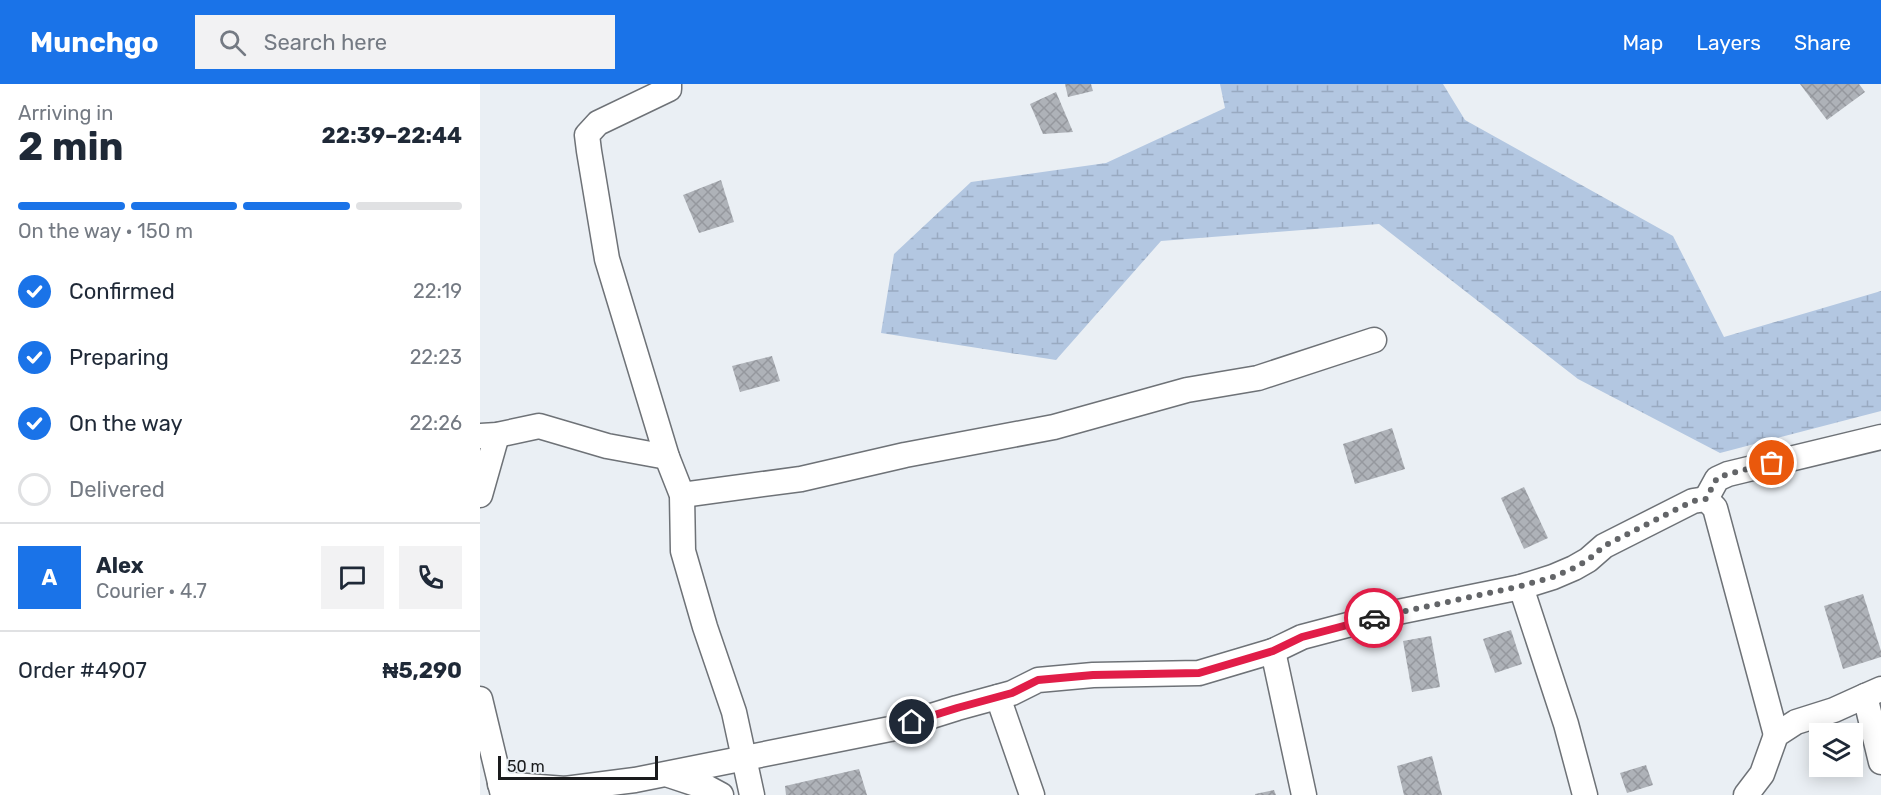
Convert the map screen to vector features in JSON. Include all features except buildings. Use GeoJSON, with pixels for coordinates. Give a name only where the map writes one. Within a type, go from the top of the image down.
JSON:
{"type":"FeatureCollection","features":[{"type":"Feature","properties":{"kind":"street"},"geometry":{"type":"LineString","coordinates":[[674,86],[598,123],[587,135],[607,259],[667,457],[682,495],[683,551],[705,627],[734,712],[752,795]]}},
{"type":"Feature","properties":{"kind":"street"},"geometry":{"type":"LineString","coordinates":[[682,495],[801,479],[905,455],[1054,427],[1187,390],[1258,378],[1374,340]]}},
{"type":"Feature","properties":{"kind":"street"},"geometry":{"type":"LineString","coordinates":[[480,495],[489,435],[539,426],[607,446],[667,457]]}},
{"type":"Feature","properties":{"kind":"street"},"geometry":{"type":"LineString","coordinates":[[1706,499],[1717,478],[1728,474],[1881,437]]}},
{"type":"Feature","properties":{"kind":"street"},"geometry":{"type":"LineString","coordinates":[[480,699],[501,790],[566,789],[635,780],[890,729],[1012,693],[1038,680],[1093,675],[1199,673],[1273,651],[1302,637],[1393,613],[1521,586],[1574,568],[1588,560],[1604,546],[1621,537],[1693,501],[1706,499]]}},
{"type":"Feature","properties":{"kind":"street"},"geometry":{"type":"LineString","coordinates":[[1706,499],[1715,508],[1776,735],[1762,774],[1746,795]]}},
{"type":"Feature","properties":{"kind":"street"},"geometry":{"type":"LineString","coordinates":[[1521,586],[1566,724],[1585,795]]}},
{"type":"Feature","properties":{"kind":"street"},"geometry":{"type":"LineString","coordinates":[[1273,651],[1304,795]]}},
{"type":"Feature","properties":{"kind":"street"},"geometry":{"type":"LineString","coordinates":[[1776,735],[1796,722],[1834,710],[1873,692],[1881,762]]}},
{"type":"Feature","properties":{"kind":"street"},"geometry":{"type":"LineString","coordinates":[[998,697],[1032,795]]}},
{"type":"Feature","properties":{"kind":"street"},"geometry":{"type":"LineString","coordinates":[[667,774],[708,788],[721,795]]}},
{"type":"Feature","properties":{"kind":"green space"},"geometry":{"type":"Polygon","coordinates":[[[1220,84],[1443,84],[1465,120],[1673,236],[1724,337],[1881,291],[1881,411],[1720,453],[1578,379],[1379,224],[1161,241],[1056,360],[881,333],[894,254],[971,182],[1106,163],[1225,108],[1220,84]]]}},
{"type":"Feature","properties":{"kind":"way so far"},"geometry":{"type":"LineString","coordinates":[[1374,618],[1553,577],[1588,560],[1604,546],[1621,537],[1693,501],[1706,499],[1717,478],[1772,463]]}},
{"type":"Feature","properties":{"kind":"route"},"geometry":{"type":"LineString","coordinates":[[912,722],[1012,693],[1038,680],[1093,675],[1199,673],[1273,651],[1302,637],[1374,618]]}}]}
